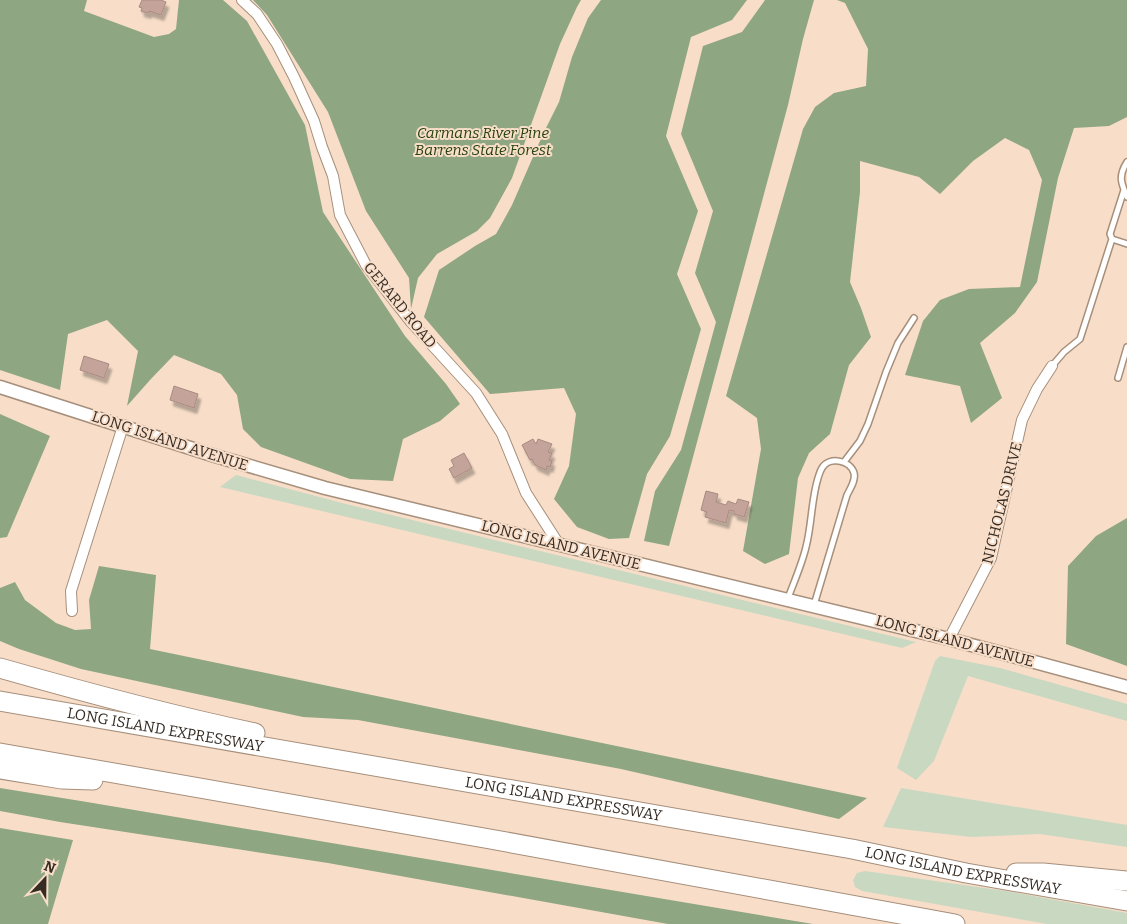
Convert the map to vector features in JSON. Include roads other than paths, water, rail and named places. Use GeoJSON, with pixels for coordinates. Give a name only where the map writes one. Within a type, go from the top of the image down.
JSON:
{"type":"FeatureCollection","features":[{"type":"Feature","properties":{"kind":"highway"},"geometry":{"type":"LineString","coordinates":[[0,668],[130,704],[261,735],[357,764]]}},
{"type":"Feature","properties":{"kind":"highway","name":"LONG ISLAND EXPRESSWAY"},"geometry":{"type":"LineString","coordinates":[[0,700],[842,848],[966,873],[1127,901]]}},
{"type":"Feature","properties":{"kind":"highway"},"geometry":{"type":"LineString","coordinates":[[0,753],[490,839],[956,924]]}},
{"type":"Feature","properties":{"kind":"highway"},"geometry":{"type":"LineString","coordinates":[[0,769],[62,778],[170,783]]}},
{"type":"Feature","properties":{"kind":"highway"},"geometry":{"type":"LineString","coordinates":[[966,873],[1043,873],[1127,881]]}},
{"type":"Feature","properties":{"kind":"highway"},"geometry":{"type":"LineString","coordinates":[[841,904],[923,924]]}},
{"type":"Feature","properties":{"kind":"street","name":"GERARD ROAD"},"geometry":{"type":"LineString","coordinates":[[242,0],[256,14],[277,44],[294,77],[314,121],[333,176],[340,215],[366,265],[411,322],[476,393],[502,434],[526,492],[558,543]]}},
{"type":"Feature","properties":{"kind":"street","name":"NICHOLAS DRIVE"},"geometry":{"type":"LineString","coordinates":[[950,639],[992,558],[1022,420],[1037,389],[1052,366]]}},
{"type":"Feature","properties":{"kind":"street","name":"LONG ISLAND AVENUE"},"geometry":{"type":"LineString","coordinates":[[0,387],[212,456],[316,485],[814,605],[950,639],[1127,687]]}},
{"type":"Feature","properties":{"kind":"street"},"geometry":{"type":"LineString","coordinates":[[72,611],[71,591],[123,426]]}},
{"type":"Feature","properties":{"kind":"lane"},"geometry":{"type":"LineString","coordinates":[[1127,162],[1122,170],[1121,184],[1127,197]]}},
{"type":"Feature","properties":{"kind":"lane"},"geometry":{"type":"LineString","coordinates":[[1052,366],[1064,352],[1080,339],[1112,239],[1110,234],[1124,190]]}},
{"type":"Feature","properties":{"kind":"lane"},"geometry":{"type":"LineString","coordinates":[[1112,239],[1127,244]]}},
{"type":"Feature","properties":{"kind":"lane"},"geometry":{"type":"LineString","coordinates":[[844,462],[860,440],[868,424],[898,343],[914,318]]}},
{"type":"Feature","properties":{"kind":"lane"},"geometry":{"type":"LineString","coordinates":[[1118,378],[1127,347]]}},
{"type":"Feature","properties":{"kind":"lane"},"geometry":{"type":"LineString","coordinates":[[788,599],[806,548],[814,491],[821,469],[831,461],[844,462],[854,473],[854,479],[847,495],[814,605]]}},
{"type":"Feature","properties":{"kind":"park label","name":"Carmans River Pine Barrens State Forest"},"geometry":{"type":"Point","coordinates":[483,142]}}]}
